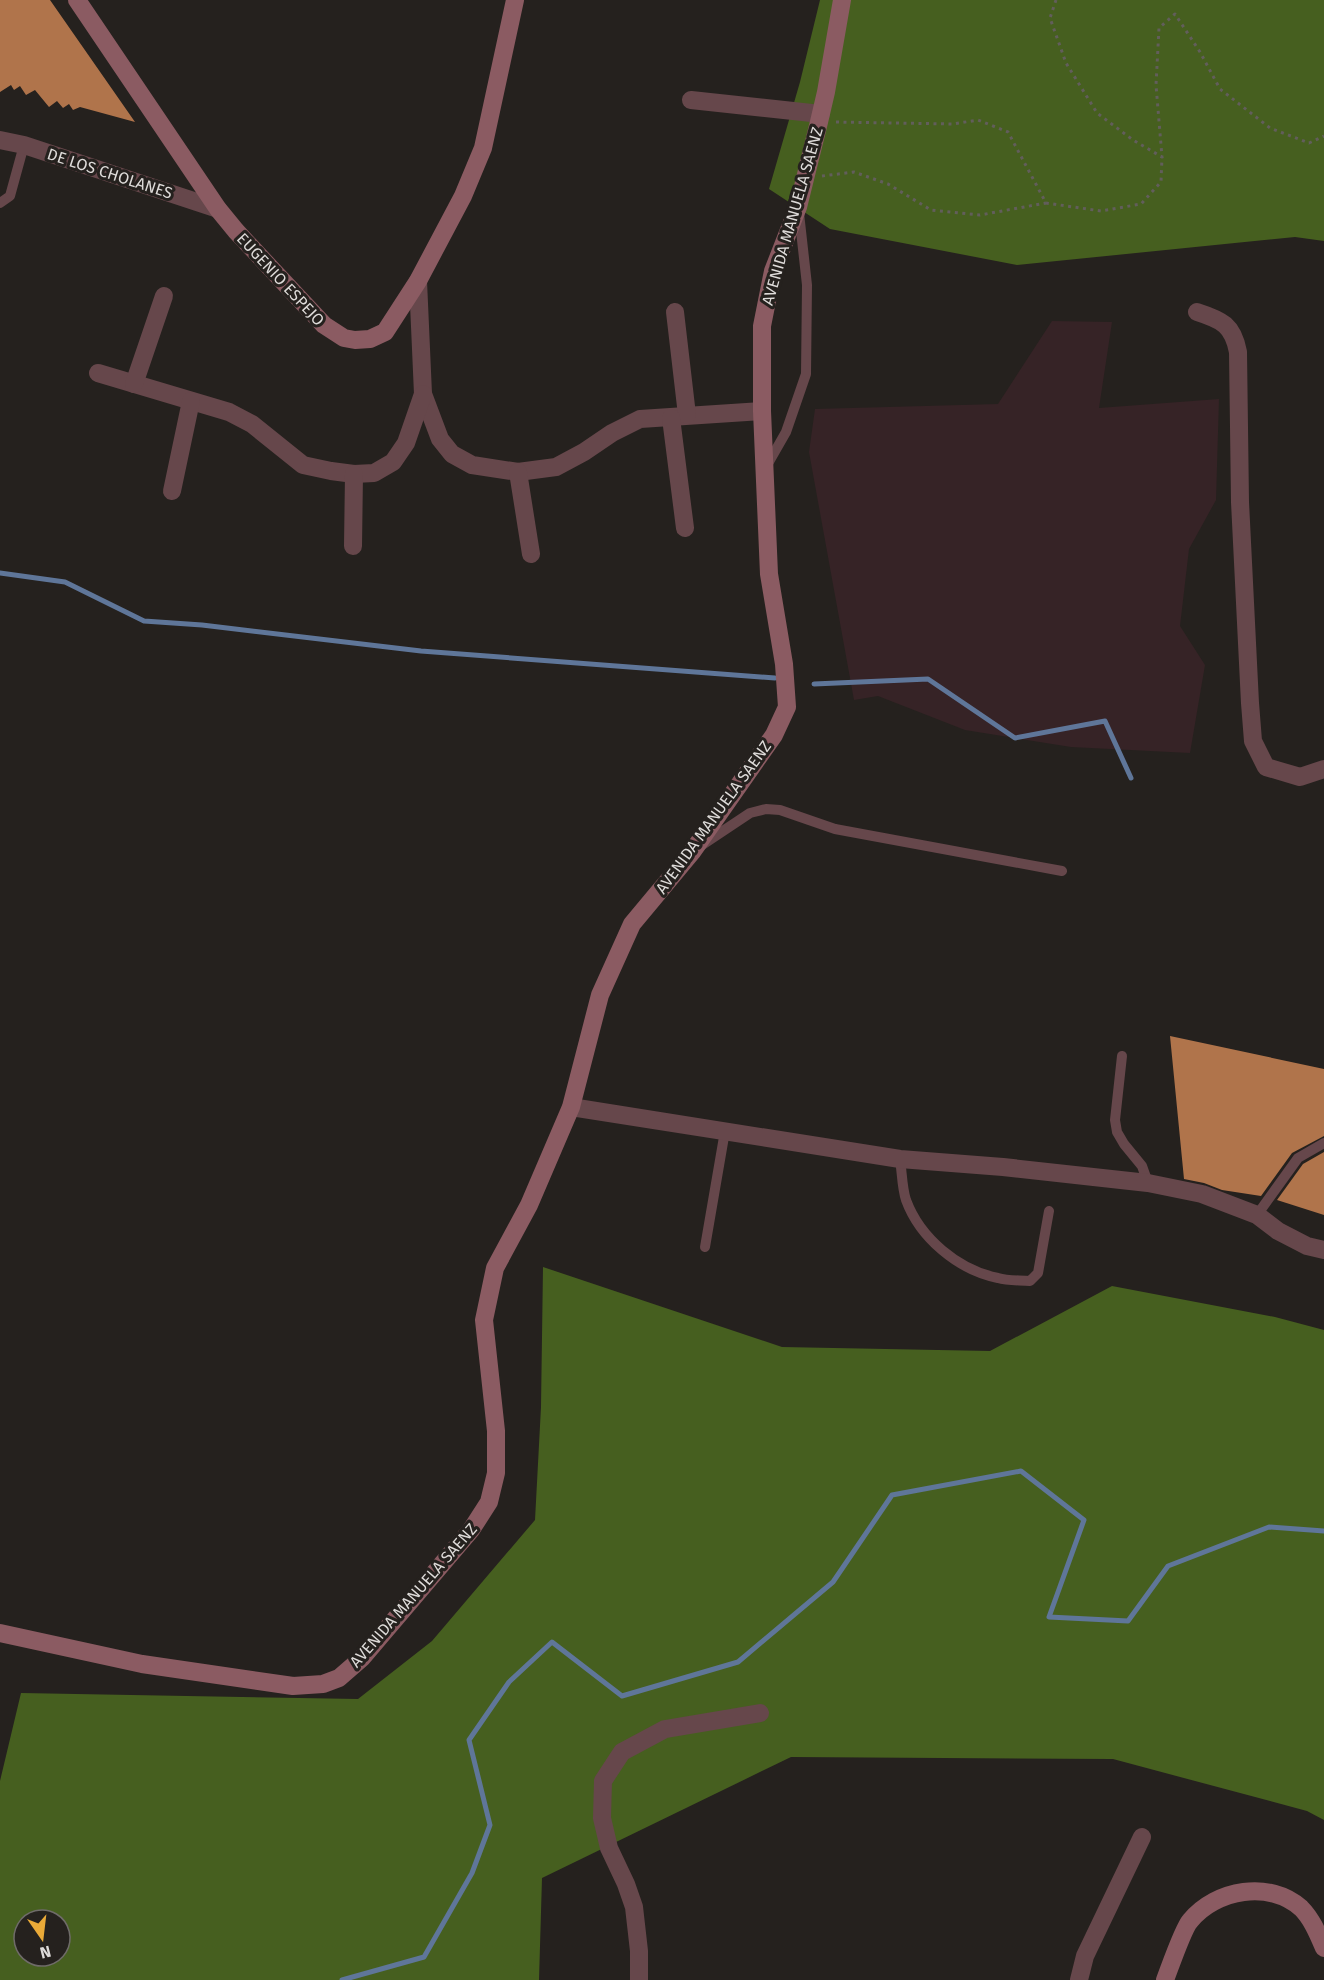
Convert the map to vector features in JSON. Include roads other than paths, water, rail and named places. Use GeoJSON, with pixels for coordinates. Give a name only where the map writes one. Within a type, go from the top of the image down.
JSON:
{"type":"FeatureCollection","features":[{"type":"Feature","properties":{"kind":"street","name":"EUGENIO ESPEJO"},"geometry":{"type":"LineString","coordinates":[[77,0],[218,209],[324,325],[344,338],[355,340],[370,339],[385,332],[418,281],[464,196],[483,148],[515,0]]}},
{"type":"Feature","properties":{"kind":"street","name":"AVENIDA MANUELA SAENZ"},"geometry":{"type":"LineString","coordinates":[[0,1633],[142,1664],[293,1686],[323,1684],[339,1678],[362,1658],[471,1530],[489,1502],[496,1473],[496,1431],[484,1320],[495,1268],[529,1205],[571,1107],[600,995],[632,924],[692,852],[774,735],[787,707],[784,664],[769,574],[762,411],[762,326],[773,271],[798,207],[820,118],[842,0]]}},
{"type":"Feature","properties":{"kind":"street"},"geometry":{"type":"LineString","coordinates":[[691,100],[820,118]]}},
{"type":"Feature","properties":{"kind":"street","name":"DE LOS CHOLANES"},"geometry":{"type":"LineString","coordinates":[[0,140],[218,209]]}},
{"type":"Feature","properties":{"kind":"street"},"geometry":{"type":"LineString","coordinates":[[418,281],[423,394],[440,439],[452,454],[472,465],[518,472],[556,467],[640,419],[762,411]]}},
{"type":"Feature","properties":{"kind":"street"},"geometry":{"type":"LineString","coordinates":[[134,384],[165,296]]}},
{"type":"Feature","properties":{"kind":"street"},"geometry":{"type":"LineString","coordinates":[[675,312],[685,528]]}},
{"type":"Feature","properties":{"kind":"street"},"geometry":{"type":"LineString","coordinates":[[1197,312],[1217,318],[1227,326],[1235,336],[1238,352],[1240,502],[1253,741],[1266,766],[1300,777],[1324,769]]}},
{"type":"Feature","properties":{"kind":"street"},"geometry":{"type":"LineString","coordinates":[[98,373],[229,412],[252,424],[303,465],[354,474],[374,473],[393,462],[406,443],[423,394]]}},
{"type":"Feature","properties":{"kind":"street"},"geometry":{"type":"LineString","coordinates":[[172,491],[191,401]]}},
{"type":"Feature","properties":{"kind":"street"},"geometry":{"type":"LineString","coordinates":[[518,472],[531,554]]}},
{"type":"Feature","properties":{"kind":"street"},"geometry":{"type":"LineString","coordinates":[[353,546],[354,474]]}},
{"type":"Feature","properties":{"kind":"street"},"geometry":{"type":"LineString","coordinates":[[571,1107],[900,1159],[1003,1167],[1148,1183],[1202,1194],[1257,1215],[1278,1231],[1307,1246],[1324,1250]]}},
{"type":"Feature","properties":{"kind":"street"},"geometry":{"type":"LineString","coordinates":[[639,1980],[639,1951],[633,1906],[626,1884],[609,1848],[602,1818],[603,1781],[622,1752],[665,1729],[760,1713]]}},
{"type":"Feature","properties":{"kind":"street"},"geometry":{"type":"LineString","coordinates":[[1079,1980],[1085,1956],[1142,1836]]}},
{"type":"Feature","properties":{"kind":"street"},"geometry":{"type":"LineString","coordinates":[[1165,1980],[1189,1921],[1214,1901],[1245,1891],[1265,1891],[1283,1896],[1302,1909],[1316,1928],[1324,1948]]}},
{"type":"Feature","properties":{"kind":"lane"},"geometry":{"type":"LineString","coordinates":[[0,203],[10,196],[24,146]]}},
{"type":"Feature","properties":{"kind":"lane"},"geometry":{"type":"LineString","coordinates":[[764,470],[786,432],[806,374],[807,285],[798,207]]}},
{"type":"Feature","properties":{"kind":"lane"},"geometry":{"type":"LineString","coordinates":[[692,852],[750,813],[766,809],[780,810],[835,830],[1062,871]]}},
{"type":"Feature","properties":{"kind":"lane"},"geometry":{"type":"LineString","coordinates":[[1122,1056],[1116,1110],[1117,1131],[1124,1144],[1142,1166],[1148,1183]]}},
{"type":"Feature","properties":{"kind":"lane"},"geometry":{"type":"LineString","coordinates":[[705,1247],[725,1131]]}},
{"type":"Feature","properties":{"kind":"lane"},"geometry":{"type":"LineString","coordinates":[[1257,1215],[1298,1158],[1324,1143]]}},
{"type":"Feature","properties":{"kind":"lane"},"geometry":{"type":"LineString","coordinates":[[900,1159],[906,1199],[924,1234],[941,1250],[967,1266],[997,1278],[1030,1281],[1038,1273],[1049,1211]]}},
{"type":"Feature","properties":{"kind":"waterway"},"geometry":{"type":"LineString","coordinates":[[0,573],[65,582],[144,621],[202,625],[421,651],[775,678]]}},
{"type":"Feature","properties":{"kind":"waterway"},"geometry":{"type":"LineString","coordinates":[[814,684],[928,679],[1015,738],[1105,721],[1131,778]]}},
{"type":"Feature","properties":{"kind":"waterway"},"geometry":{"type":"LineString","coordinates":[[342,1980],[424,1957],[472,1873],[490,1825],[469,1740],[509,1682],[552,1642],[622,1696],[738,1662],[833,1582],[892,1495],[1021,1471],[1084,1520],[1049,1617],[1128,1621],[1168,1566],[1269,1527],[1324,1531]]}}]}
